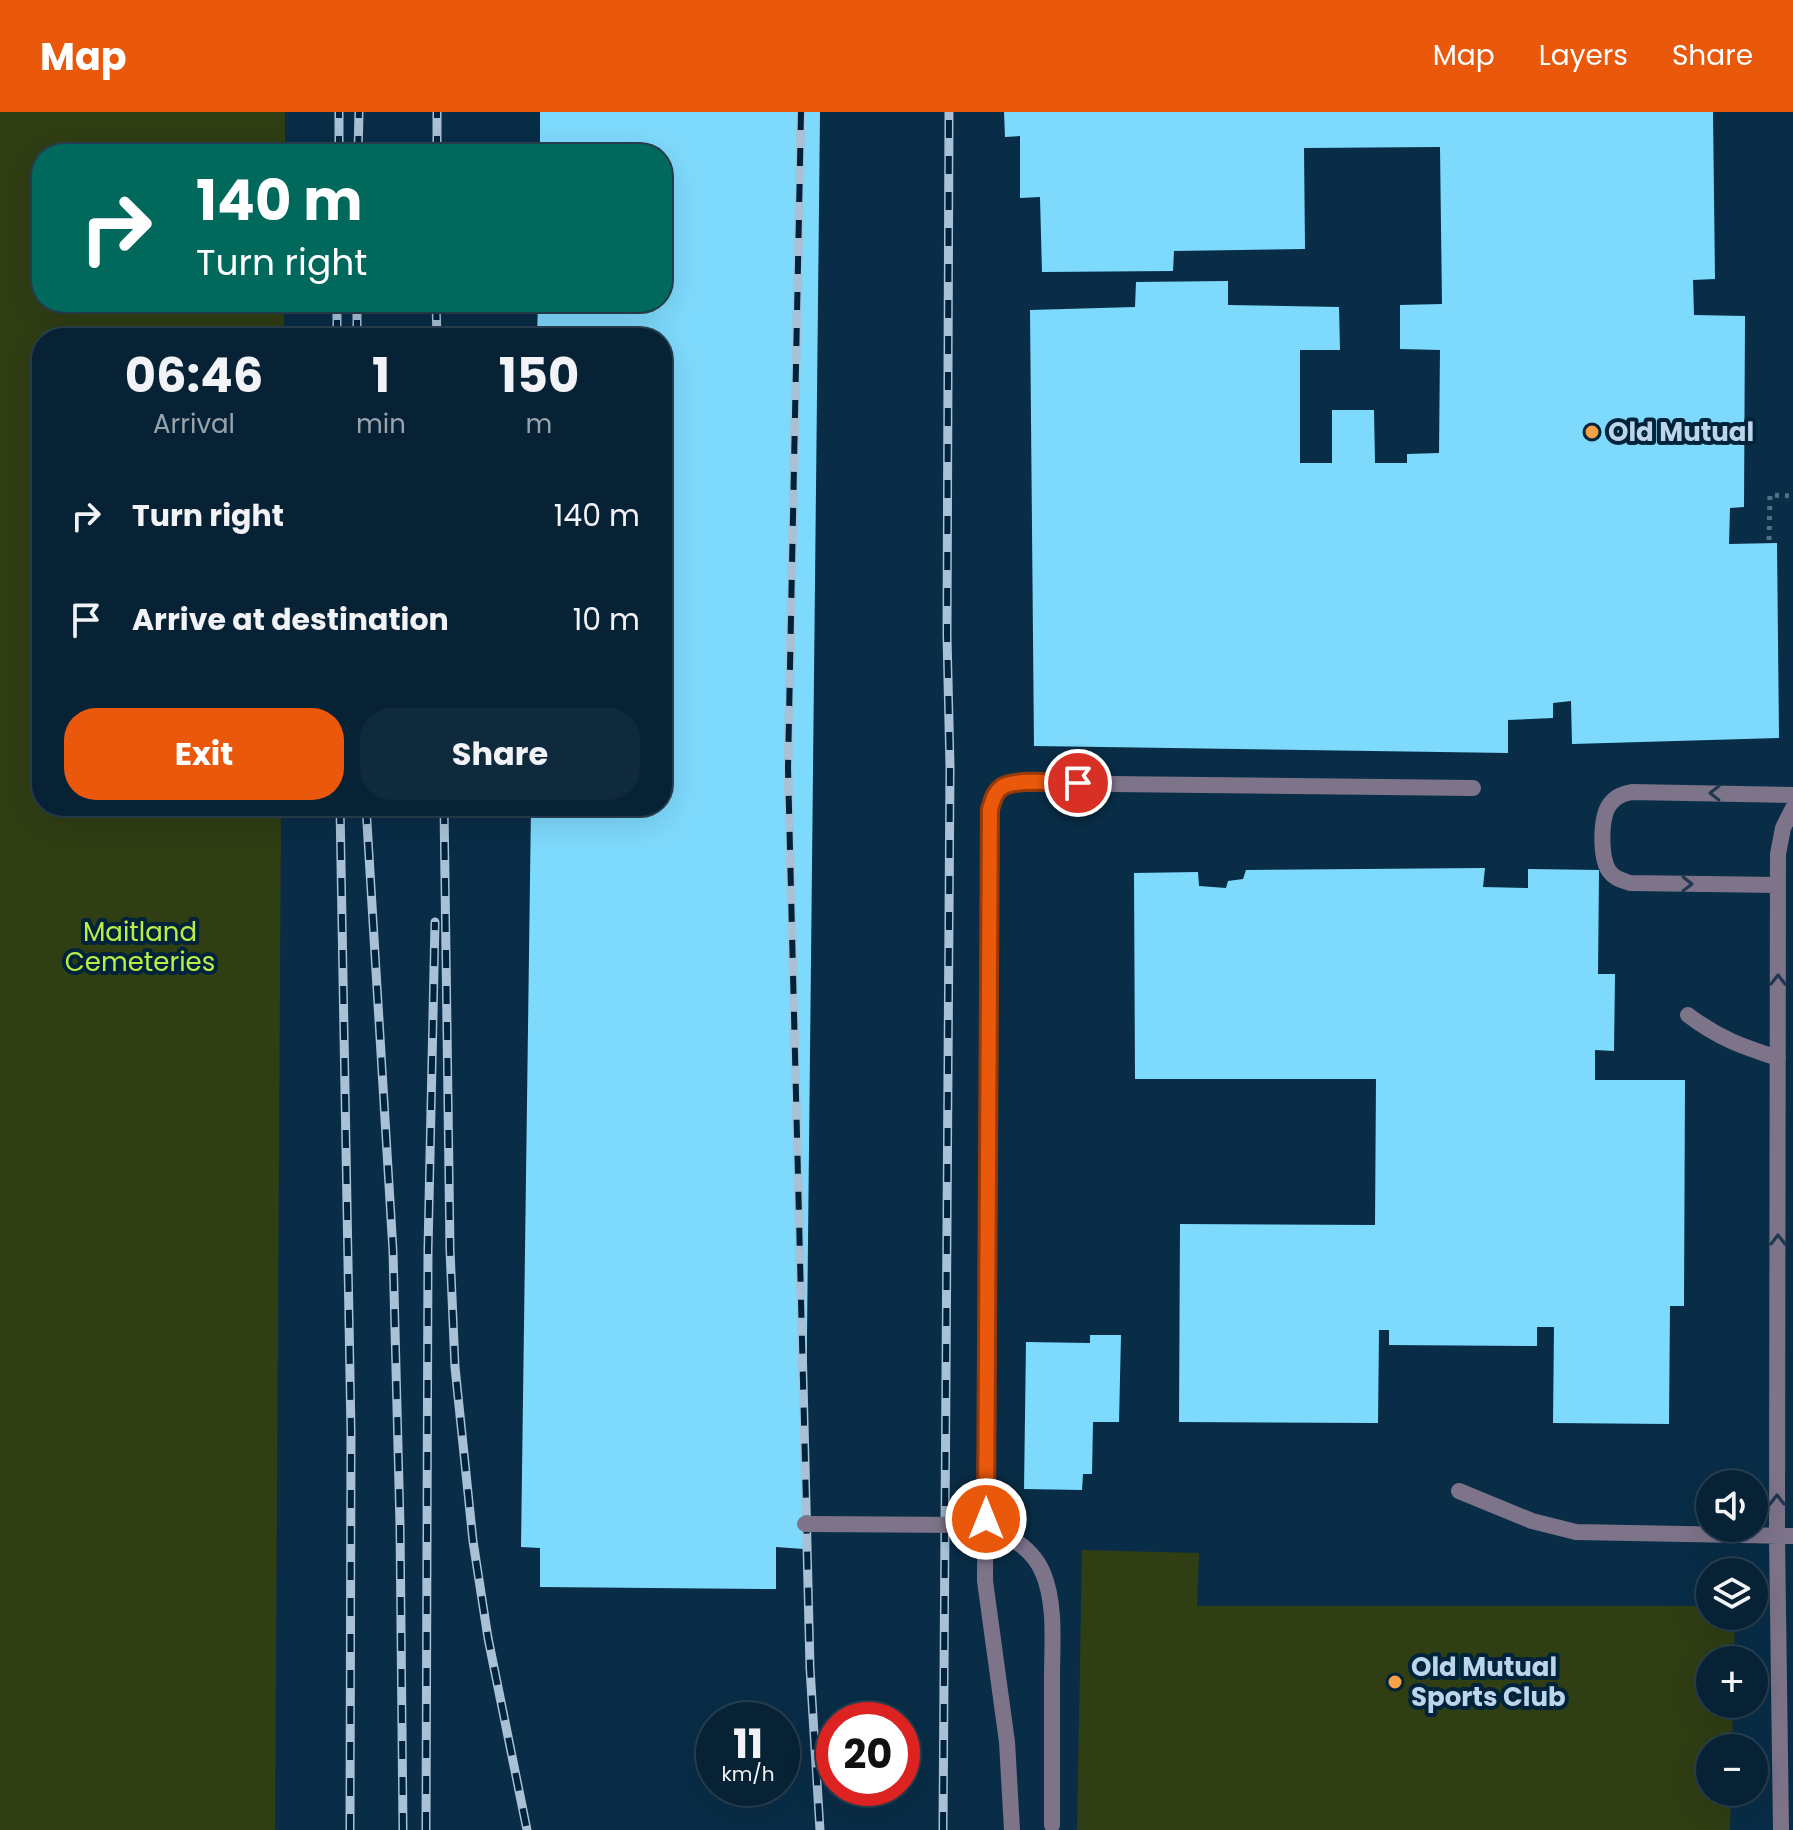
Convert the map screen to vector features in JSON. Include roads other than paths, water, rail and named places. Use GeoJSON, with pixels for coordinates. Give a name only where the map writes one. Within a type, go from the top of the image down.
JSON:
{"type":"FeatureCollection","features":[{"type":"Feature","properties":{"kind":"lane"},"geometry":{"type":"LineString","coordinates":[[1012,1830],[1007,1742],[985,1581],[990,809],[994,796],[1004,786],[1017,783],[1473,788]]}},
{"type":"Feature","properties":{"kind":"lane"},"geometry":{"type":"LineString","coordinates":[[1778,885],[1630,883],[1617,879],[1608,869],[1604,856],[1604,819],[1608,805],[1618,796],[1632,792],[1793,795]]}},
{"type":"Feature","properties":{"kind":"lane"},"geometry":{"type":"LineString","coordinates":[[1781,1830],[1786,1608],[1778,854],[1783,828],[1793,808]]}},
{"type":"Feature","properties":{"kind":"lane"},"geometry":{"type":"LineString","coordinates":[[1688,1015],[1733,1044],[1778,1058]]}},
{"type":"Feature","properties":{"kind":"lane"},"geometry":{"type":"LineString","coordinates":[[1459,1491],[1532,1521],[1576,1532],[1785,1536]]}},
{"type":"Feature","properties":{"kind":"lane"},"geometry":{"type":"LineString","coordinates":[[805,1524],[969,1525],[991,1528],[1009,1536],[1027,1550],[1042,1570],[1049,1594],[1052,1637],[1052,1827]]}},
{"type":"Feature","properties":{"kind":"railway"},"geometry":{"type":"LineString","coordinates":[[339,112],[339,144]]}},
{"type":"Feature","properties":{"kind":"railway"},"geometry":{"type":"LineString","coordinates":[[358,144],[359,112]]}},
{"type":"Feature","properties":{"kind":"railway"},"geometry":{"type":"LineString","coordinates":[[437,112],[437,144]]}},
{"type":"Feature","properties":{"kind":"railway"},"geometry":{"type":"LineString","coordinates":[[801,112],[788,768],[810,1668],[820,1830]]}},
{"type":"Feature","properties":{"kind":"railway"},"geometry":{"type":"LineString","coordinates":[[943,1830],[950,767],[947,635],[949,112]]}},
{"type":"Feature","properties":{"kind":"railway"},"geometry":{"type":"LineString","coordinates":[[337,312],[337,328]]}},
{"type":"Feature","properties":{"kind":"railway"},"geometry":{"type":"LineString","coordinates":[[357,312],[357,328]]}},
{"type":"Feature","properties":{"kind":"railway"},"geometry":{"type":"LineString","coordinates":[[436,312],[437,328]]}},
{"type":"Feature","properties":{"kind":"railway"},"geometry":{"type":"LineString","coordinates":[[340,816],[351,1433],[350,1830]]}},
{"type":"Feature","properties":{"kind":"railway"},"geometry":{"type":"LineString","coordinates":[[367,816],[393,1251],[403,1830]]}},
{"type":"Feature","properties":{"kind":"railway"},"geometry":{"type":"LineString","coordinates":[[444,816],[450,1250],[455,1367],[473,1541],[488,1638],[527,1830]]}},
{"type":"Feature","properties":{"kind":"railway"},"geometry":{"type":"LineString","coordinates":[[426,1830],[428,1250],[435,922]]}},
{"type":"Feature","properties":{"kind":"place","name":"Old Mutual"},"geometry":{"type":"Point","coordinates":[1592,432]}},
{"type":"Feature","properties":{"kind":"place","name":"Old Mutual Sports Club"},"geometry":{"type":"Point","coordinates":[1395,1682]}},
{"type":"Feature","properties":{"kind":"park label","name":"Maitland Cemeteries"},"geometry":{"type":"Point","coordinates":[140,947]}}]}
